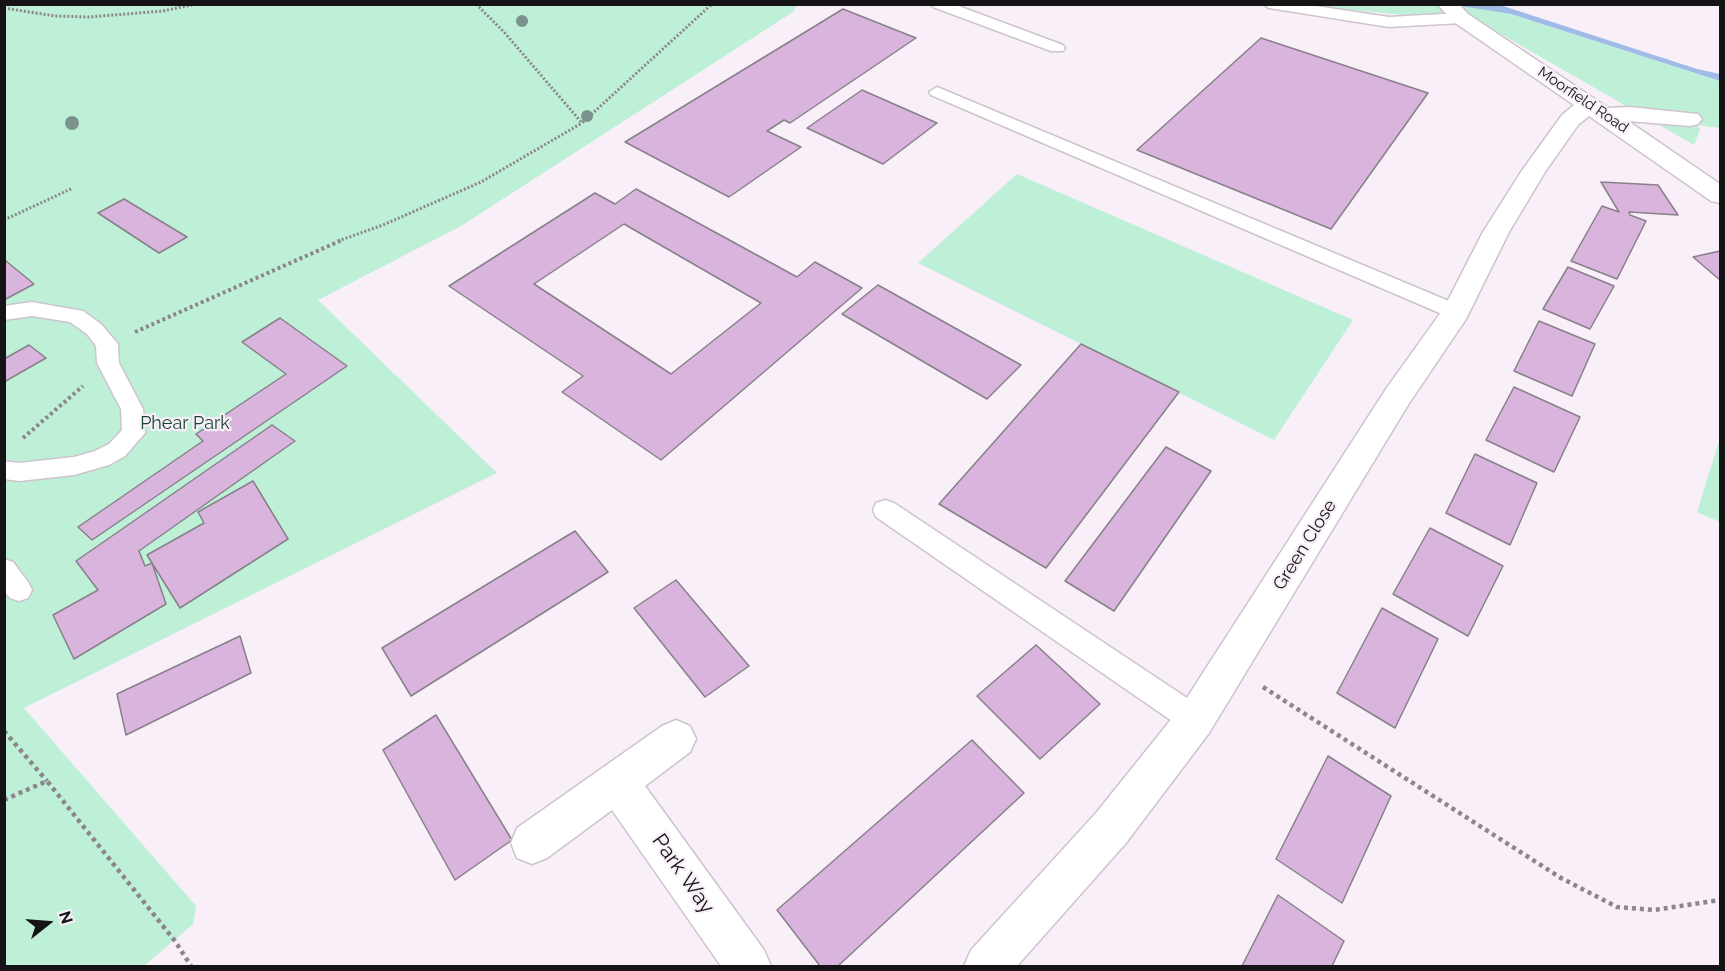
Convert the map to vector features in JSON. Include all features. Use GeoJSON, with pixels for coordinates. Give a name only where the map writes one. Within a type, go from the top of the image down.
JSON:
{"type":"FeatureCollection","features":[{"type":"Feature","properties":{"kind":"street","name":"Moorfield Road"},"geometry":{"type":"LineString","coordinates":[[1452,9],[1720,195]]}},
{"type":"Feature","properties":{"kind":"street","name":"Green Close"},"geometry":{"type":"LineString","coordinates":[[987,966],[1111,828],[1195,720],[1397,397],[1456,312],[1496,232],[1533,172],[1570,120],[1580,111],[1599,111]]}},
{"type":"Feature","properties":{"kind":"street"},"geometry":{"type":"LineString","coordinates":[[1599,111],[1690,119]]}},
{"type":"Feature","properties":{"kind":"street"},"geometry":{"type":"LineString","coordinates":[[532,843],[676,739]]}},
{"type":"Feature","properties":{"kind":"street","name":"Park Way"},"geometry":{"type":"LineString","coordinates":[[617,782],[748,966]]}},
{"type":"Feature","properties":{"kind":"lane"},"geometry":{"type":"LineString","coordinates":[[938,4],[1057,48]]}},
{"type":"Feature","properties":{"kind":"lane"},"geometry":{"type":"LineString","coordinates":[[1269,4],[1389,22],[1452,9]]}},
{"type":"Feature","properties":{"kind":"lane"},"geometry":{"type":"LineString","coordinates":[[938,92],[1456,312]]}},
{"type":"Feature","properties":{"kind":"lane"},"geometry":{"type":"LineString","coordinates":[[4,313],[32,309],[76,316],[94,329],[132,409],[134,433],[117,450],[101,459],[74,466],[19,472],[4,470]]}},
{"type":"Feature","properties":{"kind":"lane"},"geometry":{"type":"LineString","coordinates":[[885,510],[1195,720]]}},
{"type":"Feature","properties":{"kind":"path"},"geometry":{"type":"LineString","coordinates":[[4,8],[55,16],[88,17],[162,11],[196,4]]}},
{"type":"Feature","properties":{"kind":"path"},"geometry":{"type":"LineString","coordinates":[[476,4],[504,32],[582,123]]}},
{"type":"Feature","properties":{"kind":"path"},"geometry":{"type":"LineString","coordinates":[[14,446],[107,354],[323,247],[383,225],[481,182],[582,123],[712,4]]}},
{"type":"Feature","properties":{"kind":"path"},"geometry":{"type":"LineString","coordinates":[[4,220],[73,188]]}},
{"type":"Feature","properties":{"kind":"path"},"geometry":{"type":"LineString","coordinates":[[1230,664],[1284,702],[1561,878],[1617,907],[1654,910],[1720,900]]}},
{"type":"Feature","properties":{"kind":"path"},"geometry":{"type":"LineString","coordinates":[[4,731],[175,940],[190,966]]}},
{"type":"Feature","properties":{"kind":"path"},"geometry":{"type":"LineString","coordinates":[[4,801],[46,781]]}},
{"type":"Feature","properties":{"kind":"green space"},"geometry":{"type":"Polygon","coordinates":[[[1454,4],[1511,14],[1720,81],[1720,128],[1697,125],[1700,130],[1694,145],[1473,18],[1435,18],[1301,5],[1454,4]]]}},
{"type":"Feature","properties":{"kind":"green space","name":"Phear Park"},"geometry":{"type":"Polygon","coordinates":[[[5,5],[797,5],[793,12],[461,226],[318,300],[497,473],[24,708],[196,906],[193,924],[144,966],[5,966],[5,5]]]}},
{"type":"Feature","properties":{"kind":"green space"},"geometry":{"type":"Polygon","coordinates":[[[1017,174],[1353,320],[1274,440],[918,263],[1017,174]]]}},
{"type":"Feature","properties":{"kind":"green space"},"geometry":{"type":"Polygon","coordinates":[[[1720,438],[1720,522],[1697,512],[1720,438]]]}},
{"type":"Feature","properties":{"kind":"water"},"geometry":{"type":"Polygon","coordinates":[[[1454,5],[1500,5],[1697,69],[1720,74],[1720,81],[1511,14],[1454,5]]]}},
{"type":"Feature","properties":{"kind":"building"},"geometry":{"type":"Polygon","coordinates":[[[843,9],[916,38],[790,123],[784,120],[767,131],[801,147],[729,197],[625,142],[843,9]]]}},
{"type":"Feature","properties":{"kind":"building"},"geometry":{"type":"Polygon","coordinates":[[[1261,38],[1428,93],[1331,229],[1137,150],[1261,38]]]}},
{"type":"Feature","properties":{"kind":"building"},"geometry":{"type":"Polygon","coordinates":[[[862,90],[937,123],[883,164],[807,128],[862,90]]]}},
{"type":"Feature","properties":{"kind":"building"},"geometry":{"type":"Polygon","coordinates":[[[1601,182],[1658,185],[1678,215],[1629,212],[1630,215],[1646,221],[1617,279],[1571,261],[1602,206],[1619,212],[1601,182]]]}},
{"type":"Feature","properties":{"kind":"building"},"geometry":{"type":"Polygon","coordinates":[[[636,189],[797,277],[815,262],[862,288],[661,460],[562,392],[583,376],[449,286],[595,193],[615,204],[636,189]],[[624,224],[534,284],[671,374],[761,303],[624,224]]]}},
{"type":"Feature","properties":{"kind":"building"},"geometry":{"type":"Polygon","coordinates":[[[124,199],[187,237],[159,253],[98,213],[124,199]]]}},
{"type":"Feature","properties":{"kind":"building"},"geometry":{"type":"Polygon","coordinates":[[[1720,251],[1720,280],[1693,257],[1720,251]]]}},
{"type":"Feature","properties":{"kind":"building"},"geometry":{"type":"Polygon","coordinates":[[[6,261],[34,284],[4,300],[4,262],[6,261]]]}},
{"type":"Feature","properties":{"kind":"building"},"geometry":{"type":"Polygon","coordinates":[[[1568,267],[1614,286],[1590,329],[1543,309],[1568,267]]]}},
{"type":"Feature","properties":{"kind":"building"},"geometry":{"type":"Polygon","coordinates":[[[878,285],[1021,365],[987,399],[842,314],[878,285]]]}},
{"type":"Feature","properties":{"kind":"building"},"geometry":{"type":"Polygon","coordinates":[[[280,318],[347,366],[92,540],[78,527],[203,441],[196,434],[286,374],[242,342],[280,318]]]}},
{"type":"Feature","properties":{"kind":"building"},"geometry":{"type":"Polygon","coordinates":[[[1539,321],[1595,344],[1572,396],[1514,371],[1539,321]]]}},
{"type":"Feature","properties":{"kind":"building"},"geometry":{"type":"Polygon","coordinates":[[[1081,344],[1179,392],[1046,568],[939,504],[1081,344]]]}},
{"type":"Feature","properties":{"kind":"building"},"geometry":{"type":"Polygon","coordinates":[[[29,345],[46,358],[4,382],[4,359],[29,345]]]}},
{"type":"Feature","properties":{"kind":"building"},"geometry":{"type":"Polygon","coordinates":[[[1514,387],[1580,417],[1554,472],[1486,440],[1514,387]]]}},
{"type":"Feature","properties":{"kind":"building"},"geometry":{"type":"Polygon","coordinates":[[[272,425],[295,441],[139,551],[145,566],[152,563],[166,604],[74,659],[53,615],[98,590],[76,561],[272,425]]]}},
{"type":"Feature","properties":{"kind":"building"},"geometry":{"type":"Polygon","coordinates":[[[1166,447],[1211,471],[1114,611],[1065,581],[1166,447]]]}},
{"type":"Feature","properties":{"kind":"building"},"geometry":{"type":"Polygon","coordinates":[[[1475,454],[1537,483],[1510,545],[1446,513],[1475,454]]]}},
{"type":"Feature","properties":{"kind":"building"},"geometry":{"type":"Polygon","coordinates":[[[253,481],[288,539],[180,608],[147,555],[204,523],[198,512],[253,481]]]}},
{"type":"Feature","properties":{"kind":"building"},"geometry":{"type":"Polygon","coordinates":[[[1430,528],[1503,566],[1468,636],[1393,594],[1430,528]]]}},
{"type":"Feature","properties":{"kind":"building"},"geometry":{"type":"Polygon","coordinates":[[[575,531],[608,572],[411,696],[382,648],[575,531]]]}},
{"type":"Feature","properties":{"kind":"building"},"geometry":{"type":"Polygon","coordinates":[[[676,580],[749,666],[705,697],[634,608],[676,580]]]}},
{"type":"Feature","properties":{"kind":"building"},"geometry":{"type":"Polygon","coordinates":[[[1382,608],[1438,639],[1395,728],[1337,693],[1382,608]]]}},
{"type":"Feature","properties":{"kind":"building"},"geometry":{"type":"Polygon","coordinates":[[[240,636],[251,673],[126,735],[117,694],[240,636]]]}},
{"type":"Feature","properties":{"kind":"building"},"geometry":{"type":"Polygon","coordinates":[[[1036,645],[1100,704],[1040,759],[977,696],[1036,645]]]}},
{"type":"Feature","properties":{"kind":"building"},"geometry":{"type":"Polygon","coordinates":[[[436,715],[512,840],[455,880],[383,750],[436,715]]]}},
{"type":"Feature","properties":{"kind":"building"},"geometry":{"type":"Polygon","coordinates":[[[972,740],[1024,793],[838,966],[820,966],[777,910],[972,740]]]}},
{"type":"Feature","properties":{"kind":"building"},"geometry":{"type":"Polygon","coordinates":[[[1328,756],[1391,796],[1342,903],[1276,859],[1328,756]]]}},
{"type":"Feature","properties":{"kind":"building"},"geometry":{"type":"Polygon","coordinates":[[[1278,895],[1344,941],[1332,966],[1242,966],[1278,895]]]}}]}
